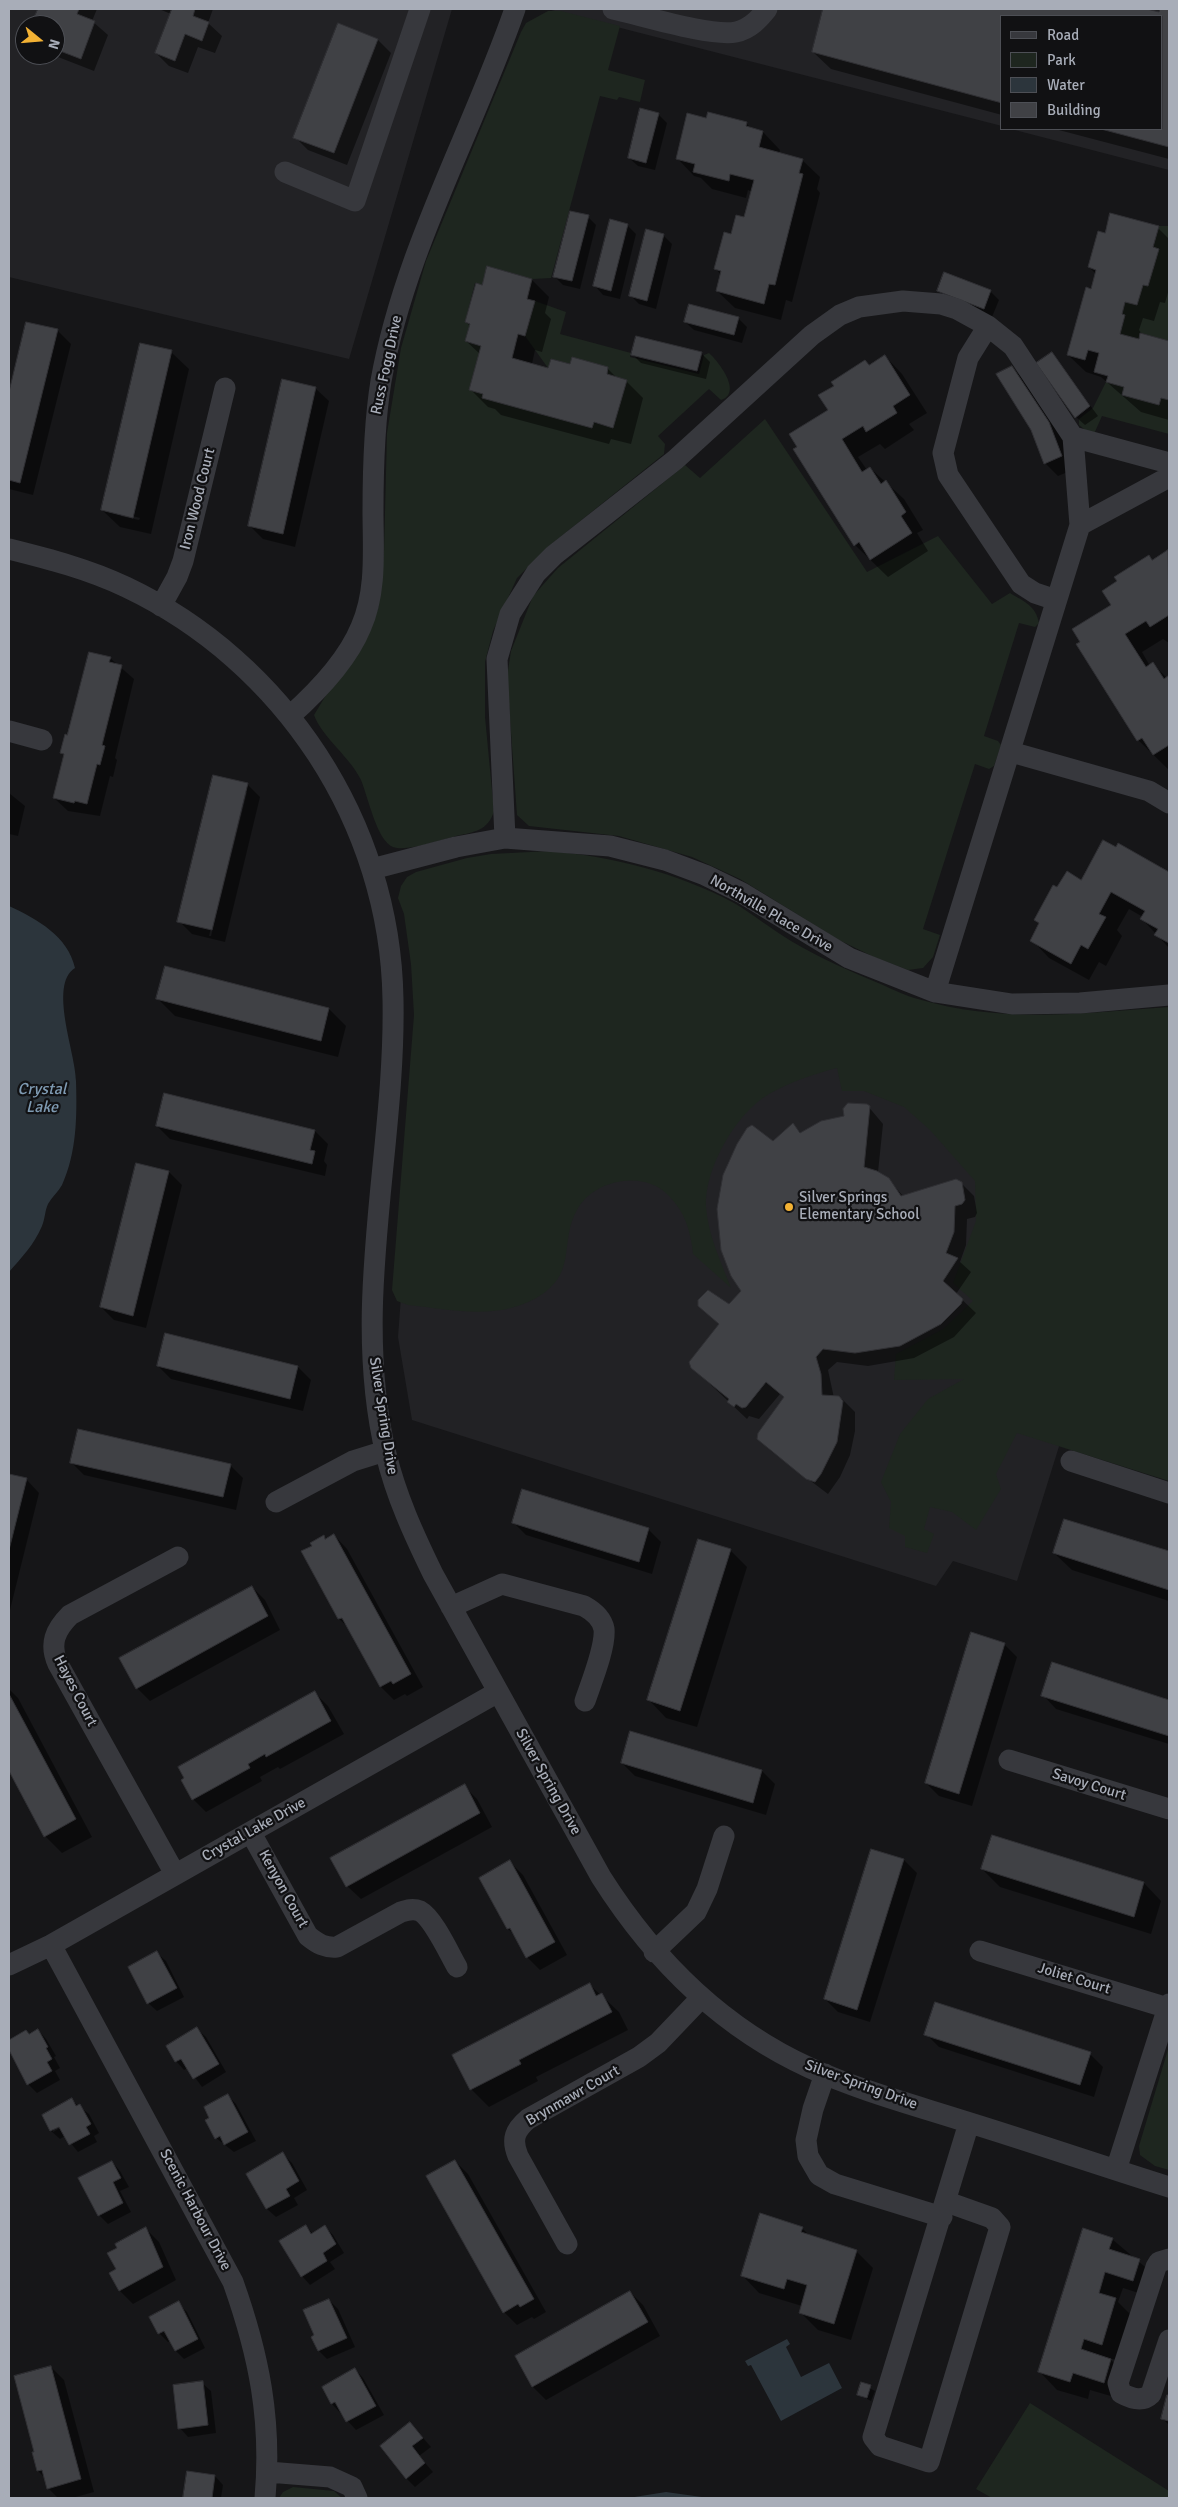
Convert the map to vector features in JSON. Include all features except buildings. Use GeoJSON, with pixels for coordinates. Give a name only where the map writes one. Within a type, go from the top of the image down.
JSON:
{"type":"FeatureCollection","features":[{"type":"Feature","properties":{"kind":"street"},"geometry":{"type":"LineString","coordinates":[[285,172],[355,201],[420,9]]}},
{"type":"Feature","properties":{"kind":"street","name":"Russ Fogg Drive"},"geometry":{"type":"LineString","coordinates":[[290,716],[319,689],[350,649],[361,628],[368,607],[373,566],[373,454],[376,421],[391,336],[423,239],[515,9]]}},
{"type":"Feature","properties":{"kind":"street"},"geometry":{"type":"LineString","coordinates":[[614,9],[729,33],[749,27],[760,19],[767,9]]}},
{"type":"Feature","properties":{"kind":"street"},"geometry":{"type":"LineString","coordinates":[[505,838],[497,659],[510,614],[536,573],[554,555],[674,460],[812,335],[840,315],[859,307],[876,304],[922,302],[957,309],[988,326],[1012,346],[1073,438],[1080,525],[935,992]]}},
{"type":"Feature","properties":{"kind":"street"},"geometry":{"type":"LineString","coordinates":[[988,326],[968,358],[943,453],[944,464],[948,475],[1021,584],[1035,593],[1056,600]]}},
{"type":"Feature","properties":{"kind":"street","name":"Iron Wood Court"},"geometry":{"type":"LineString","coordinates":[[161,606],[177,577],[183,561],[225,388]]}},
{"type":"Feature","properties":{"kind":"street"},"geometry":{"type":"LineString","coordinates":[[1073,438],[1169,463]]}},
{"type":"Feature","properties":{"kind":"street"},"geometry":{"type":"LineString","coordinates":[[1080,525],[1169,477]]}},
{"type":"Feature","properties":{"kind":"street","name":"Silver Spring Drive"},"geometry":{"type":"LineString","coordinates":[[9,549],[66,564],[97,575],[161,606],[206,634],[254,675],[290,716],[315,749],[340,790],[358,829],[372,869],[388,932],[393,1000],[392,1048],[372,1323],[374,1380],[385,1451],[408,1522],[451,1607],[601,1877],[623,1912],[654,1952],[701,1998],[742,2030],[784,2054],[825,2074],[873,2093],[1169,2187]]}},
{"type":"Feature","properties":{"kind":"street"},"geometry":{"type":"LineString","coordinates":[[9,731],[42,740]]}},
{"type":"Feature","properties":{"kind":"street"},"geometry":{"type":"LineString","coordinates":[[1011,752],[1149,791],[1169,803]]}},
{"type":"Feature","properties":{"kind":"street","name":"Northville Place Drive"},"geometry":{"type":"LineString","coordinates":[[372,869],[456,847],[505,838],[610,846],[665,860],[706,876],[742,893],[849,958],[935,992],[1012,1004],[1080,1003],[1169,994]]}},
{"type":"Feature","properties":{"kind":"street"},"geometry":{"type":"LineString","coordinates":[[276,1502],[354,1460],[385,1451]]}},
{"type":"Feature","properties":{"kind":"street"},"geometry":{"type":"LineString","coordinates":[[1071,1461],[1169,1493]]}},
{"type":"Feature","properties":{"kind":"street","name":"Hayes Court"},"geometry":{"type":"LineString","coordinates":[[174,1874],[58,1664],[53,1645],[58,1629],[70,1615],[178,1557]]}},
{"type":"Feature","properties":{"kind":"street"},"geometry":{"type":"LineString","coordinates":[[451,1607],[502,1584],[584,1606],[593,1611],[604,1628],[604,1639],[585,1701]]}},
{"type":"Feature","properties":{"kind":"street","name":"Crystal Lake Drive"},"geometry":{"type":"LineString","coordinates":[[9,1965],[51,1945],[498,1692]]}},
{"type":"Feature","properties":{"kind":"street","name":"Savoy Court"},"geometry":{"type":"LineString","coordinates":[[1009,1760],[1169,1809]]}},
{"type":"Feature","properties":{"kind":"street","name":"Kenyon Court"},"geometry":{"type":"LineString","coordinates":[[251,1833],[308,1936],[318,1944],[329,1947],[337,1946],[401,1912],[410,1909],[418,1910],[430,1922],[457,1967]]}},
{"type":"Feature","properties":{"kind":"street"},"geometry":{"type":"LineString","coordinates":[[654,1952],[696,1912],[707,1889],[724,1836]]}},
{"type":"Feature","properties":{"kind":"street","name":"Scenic Harbour Drive"},"geometry":{"type":"LineString","coordinates":[[51,1945],[233,2282],[249,2327],[264,2392],[267,2418],[268,2472],[266,2498]]}},
{"type":"Feature","properties":{"kind":"street","name":"Joliet Court"},"geometry":{"type":"LineString","coordinates":[[980,1951],[1169,2006]]}},
{"type":"Feature","properties":{"kind":"street","name":"Brynmawr Court"},"geometry":{"type":"LineString","coordinates":[[567,2244],[518,2156],[514,2145],[515,2134],[528,2119],[639,2057],[658,2043],[701,1998]]}},
{"type":"Feature","properties":{"kind":"street"},"geometry":{"type":"LineString","coordinates":[[1116,2170],[1169,2006]]}},
{"type":"Feature","properties":{"kind":"street"},"geometry":{"type":"LineString","coordinates":[[825,2074],[813,2109],[806,2140],[808,2156],[819,2174],[835,2184],[944,2209],[992,2218],[1000,2227],[929,2462],[880,2446],[874,2437],[944,2209],[970,2123]]}},
{"type":"Feature","properties":{"kind":"street"},"geometry":{"type":"LineString","coordinates":[[1169,2259],[1159,2262],[1156,2267],[1118,2383],[1120,2392],[1139,2400],[1151,2394],[1169,2340]]}},
{"type":"Feature","properties":{"kind":"street"},"geometry":{"type":"LineString","coordinates":[[268,2472],[330,2477],[352,2487],[357,2498]]}},
{"type":"Feature","properties":{"kind":"shaded area"},"geometry":{"type":"Polygon","coordinates":[[[9,9],[452,9],[349,359],[9,277],[9,9]]]}},
{"type":"Feature","properties":{"kind":"shaded area"},"geometry":{"type":"Polygon","coordinates":[[[547,9],[1169,9],[1169,170],[1015,130],[1163,130],[1163,15],[1000,15],[1000,125],[547,9]]]}},
{"type":"Feature","properties":{"kind":"shaded area","name":"Silver Springs Elementary School"},"geometry":{"type":"Polygon","coordinates":[[[423,1001],[1169,1060],[1061,1440],[1017,1581],[953,1561],[936,1586],[412,1420],[398,1337],[423,1001]]]}},
{"type":"Feature","properties":{"kind":"green space"},"geometry":{"type":"Polygon","coordinates":[[[548,11],[561,11],[620,26],[608,70],[645,80],[640,102],[619,97],[617,100],[600,96],[551,278],[532,279],[487,266],[482,285],[475,283],[465,322],[470,324],[465,341],[481,346],[482,397],[613,427],[627,380],[607,374],[608,367],[570,364],[551,359],[548,368],[525,336],[535,301],[566,312],[560,334],[631,353],[630,357],[699,374],[704,355],[709,353],[727,377],[730,391],[721,400],[709,389],[658,436],[665,444],[664,454],[549,546],[517,578],[493,631],[485,662],[485,717],[494,811],[488,823],[480,830],[424,845],[407,848],[393,847],[387,843],[378,828],[361,780],[350,763],[323,731],[314,715],[378,609],[384,551],[387,433],[401,348],[426,261],[521,32],[526,23],[548,11]]]}},
{"type":"Feature","properties":{"kind":"green space"},"geometry":{"type":"Polygon","coordinates":[[[1159,226],[1169,226],[1169,341],[1141,333],[1139,339],[1120,334],[1125,315],[1122,314],[1125,302],[1143,285],[1148,286],[1158,249],[1153,247],[1159,226]]]}},
{"type":"Feature","properties":{"kind":"green space"},"geometry":{"type":"Polygon","coordinates":[[[1106,382],[1124,387],[1123,395],[1159,405],[1161,398],[1169,400],[1169,434],[1102,416],[1094,434],[1090,434],[1079,425],[1079,419],[1093,408],[1106,382]]]}},
{"type":"Feature","properties":{"kind":"green space"},"geometry":{"type":"Polygon","coordinates":[[[765,419],[867,572],[938,536],[992,604],[1010,593],[1029,605],[1038,617],[1039,623],[1035,627],[1019,623],[984,736],[998,741],[1001,745],[994,766],[989,769],[975,764],[923,929],[940,935],[933,957],[923,968],[908,970],[874,957],[839,940],[740,879],[692,857],[619,836],[529,826],[517,815],[507,677],[511,651],[533,596],[558,568],[685,465],[700,478],[765,419]]]}},
{"type":"Feature","properties":{"kind":"green space"},"geometry":{"type":"Polygon","coordinates":[[[550,851],[621,862],[690,883],[734,903],[813,953],[905,995],[949,1007],[980,1012],[1043,1015],[1169,1007],[1169,1481],[1017,1433],[996,1474],[1001,1489],[976,1530],[952,1512],[930,1507],[924,1529],[934,1534],[927,1553],[905,1547],[905,1536],[889,1528],[891,1502],[881,1482],[900,1434],[928,1399],[964,1379],[894,1380],[896,1354],[943,1329],[973,1301],[953,1283],[976,1221],[975,1181],[930,1130],[904,1107],[864,1091],[842,1091],[837,1068],[811,1076],[769,1094],[745,1114],[724,1143],[710,1176],[706,1207],[712,1238],[731,1288],[693,1254],[691,1238],[686,1223],[675,1202],[659,1188],[633,1181],[607,1185],[595,1191],[585,1200],[577,1210],[572,1221],[564,1264],[560,1274],[554,1284],[544,1293],[528,1302],[512,1308],[478,1312],[408,1305],[397,1301],[392,1290],[414,1015],[411,964],[404,914],[398,898],[401,886],[407,877],[416,872],[467,858],[491,854],[550,851]]]}},
{"type":"Feature","properties":{"kind":"green space"},"geometry":{"type":"Polygon","coordinates":[[[1169,2046],[1169,2170],[1155,2166],[1140,2155],[1139,2146],[1169,2046]]]}},
{"type":"Feature","properties":{"kind":"green space"},"geometry":{"type":"Polygon","coordinates":[[[1030,2403],[1169,2491],[1169,2498],[992,2498],[976,2489],[1030,2403]]]}},
{"type":"Feature","properties":{"kind":"green space"},"geometry":{"type":"Polygon","coordinates":[[[293,2487],[334,2491],[342,2498],[279,2498],[283,2492],[293,2487]]]}},
{"type":"Feature","properties":{"kind":"water","name":"Crystal Lake"},"geometry":{"type":"Polygon","coordinates":[[[9,906],[50,930],[66,947],[75,968],[67,977],[63,1004],[75,1069],[76,1107],[75,1134],[71,1160],[62,1185],[48,1204],[39,1233],[9,1272],[9,906]]]}},
{"type":"Feature","properties":{"kind":"water"},"geometry":{"type":"Polygon","coordinates":[[[787,2339],[790,2344],[786,2347],[801,2377],[829,2363],[842,2388],[781,2421],[751,2365],[748,2366],[745,2361],[787,2339]]]}},
{"type":"Feature","properties":{"kind":"water"},"geometry":{"type":"Polygon","coordinates":[[[666,2492],[709,2498],[628,2498],[666,2492]]]}},
{"type":"Feature","properties":{"kind":"place","name":"Silver Springs Elementary School"},"geometry":{"type":"Point","coordinates":[789,1207]}}]}
